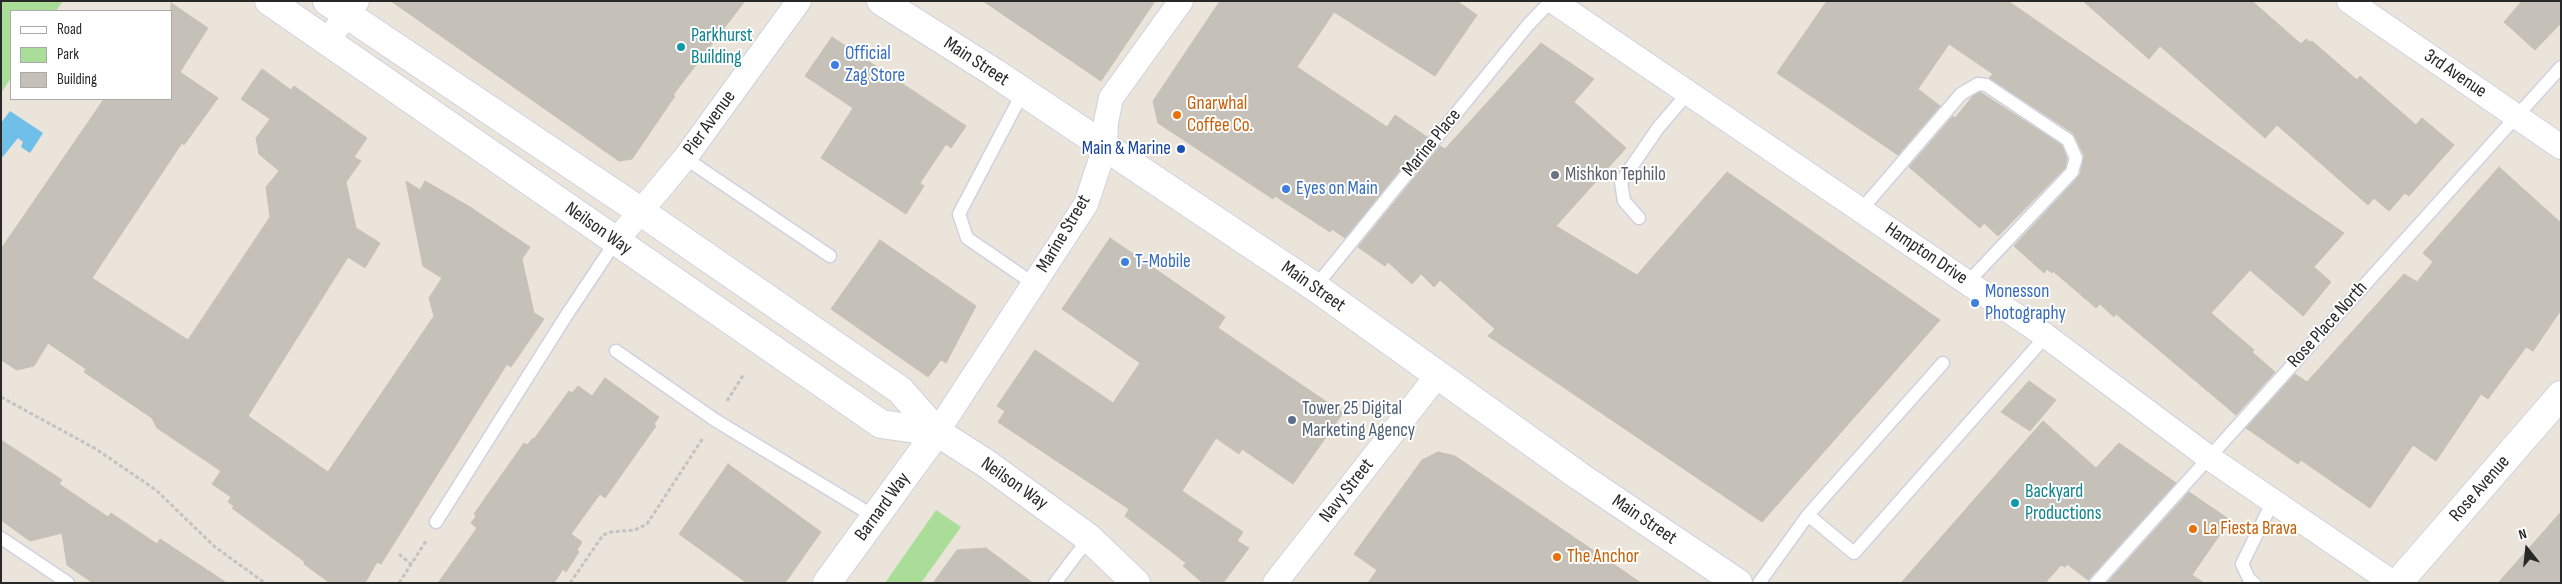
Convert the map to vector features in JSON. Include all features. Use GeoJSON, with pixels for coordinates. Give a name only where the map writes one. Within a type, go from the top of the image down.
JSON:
{"type":"FeatureCollection","features":[{"type":"Feature","properties":{"kind":"main road","name":"Neilson Way"},"geometry":{"type":"LineString","coordinates":[[269,1],[881,424],[938,432]]}},
{"type":"Feature","properties":{"kind":"main road","name":"Main Street"},"geometry":{"type":"LineString","coordinates":[[881,1],[1023,92],[1315,287],[1437,376],[1738,583]]}},
{"type":"Feature","properties":{"kind":"main road","name":"Neilson Way"},"geometry":{"type":"LineString","coordinates":[[344,6],[900,390],[938,432],[987,464],[1089,538],[1136,583]]}},
{"type":"Feature","properties":{"kind":"main road","name":"Rose Avenue"},"geometry":{"type":"LineString","coordinates":[[2398,583],[2561,396]]}},
{"type":"Feature","properties":{"kind":"main road","name":"Barnard Way"},"geometry":{"type":"LineString","coordinates":[[827,583],[938,432]]}},
{"type":"Feature","properties":{"kind":"street","name":"Pier Avenue"},"geometry":{"type":"LineString","coordinates":[[616,242],[685,158],[799,1]]}},
{"type":"Feature","properties":{"kind":"street","name":"Marine Street"},"geometry":{"type":"LineString","coordinates":[[938,432],[1086,204],[1105,147],[1106,122],[1112,98],[1181,1]]}},
{"type":"Feature","properties":{"kind":"street","name":"Hampton Drive"},"geometry":{"type":"LineString","coordinates":[[1552,1],[1968,282],[2046,336],[2208,457],[2393,583]]}},
{"type":"Feature","properties":{"kind":"street","name":"3rd Avenue"},"geometry":{"type":"LineString","coordinates":[[2349,1],[2561,148]]}},
{"type":"Feature","properties":{"kind":"street"},"geometry":{"type":"LineString","coordinates":[[327,42],[344,6]]}},
{"type":"Feature","properties":{"kind":"street","name":"Navy Street"},"geometry":{"type":"LineString","coordinates":[[1276,583],[1437,376]]}},
{"type":"Feature","properties":{"kind":"lane","name":"Marine Place"},"geometry":{"type":"LineString","coordinates":[[1315,287],[1528,25],[1552,1]]}},
{"type":"Feature","properties":{"kind":"lane","name":"Rose Place North"},"geometry":{"type":"LineString","coordinates":[[2096,583],[2561,67]]}},
{"type":"Feature","properties":{"kind":"lane"},"geometry":{"type":"LineString","coordinates":[[1861,210],[1961,94],[1978,84],[1986,85],[2068,140],[2076,158],[2072,172],[1968,282]]}},
{"type":"Feature","properties":{"kind":"lane"},"geometry":{"type":"LineString","coordinates":[[1023,92],[959,214],[967,238],[1034,284]]}},
{"type":"Feature","properties":{"kind":"lane"},"geometry":{"type":"LineString","coordinates":[[1639,218],[1624,201],[1622,182],[1658,128],[1688,93]]}},
{"type":"Feature","properties":{"kind":"lane"},"geometry":{"type":"LineString","coordinates":[[685,158],[830,256]]}},
{"type":"Feature","properties":{"kind":"lane"},"geometry":{"type":"LineString","coordinates":[[436,522],[566,316],[616,242]]}},
{"type":"Feature","properties":{"kind":"lane"},"geometry":{"type":"LineString","coordinates":[[1808,516],[1854,553],[2046,336]]}},
{"type":"Feature","properties":{"kind":"lane"},"geometry":{"type":"LineString","coordinates":[[616,351],[714,420],[875,517]]}},
{"type":"Feature","properties":{"kind":"lane"},"geometry":{"type":"LineString","coordinates":[[1759,583],[1808,516],[1943,363]]}},
{"type":"Feature","properties":{"kind":"lane"},"geometry":{"type":"LineString","coordinates":[[2254,583],[2249,579],[2242,564],[2273,501]]}},
{"type":"Feature","properties":{"kind":"lane"},"geometry":{"type":"LineString","coordinates":[[1,538],[68,583]]}},
{"type":"Feature","properties":{"kind":"lane"},"geometry":{"type":"LineString","coordinates":[[1055,583],[1089,538]]}},
{"type":"Feature","properties":{"kind":"path"},"geometry":{"type":"LineString","coordinates":[[570,583],[604,535],[611,532],[635,530],[647,524],[744,374]]}},
{"type":"Feature","properties":{"kind":"path"},"geometry":{"type":"LineString","coordinates":[[1,397],[96,449],[156,490],[215,547],[265,583]]}},
{"type":"Feature","properties":{"kind":"path"},"geometry":{"type":"LineString","coordinates":[[399,583],[412,565],[436,522]]}},
{"type":"Feature","properties":{"kind":"path"},"geometry":{"type":"LineString","coordinates":[[399,554],[412,565]]}},
{"type":"Feature","properties":{"kind":"green space"},"geometry":{"type":"Polygon","coordinates":[[[1,1],[63,1],[57,10],[10,10],[10,80],[1,93],[1,1]]]}},
{"type":"Feature","properties":{"kind":"green space"},"geometry":{"type":"Polygon","coordinates":[[[936,510],[961,527],[921,583],[885,583],[936,510]]]}},
{"type":"Feature","properties":{"kind":"water"},"geometry":{"type":"Polygon","coordinates":[[[10,111],[43,133],[30,153],[21,147],[23,142],[18,138],[1,159],[1,123],[10,111]]]}},
{"type":"Feature","properties":{"kind":"building"},"geometry":{"type":"Polygon","coordinates":[[[391,1],[745,1],[673,95],[675,96],[632,159],[619,161],[391,1]]]}},
{"type":"Feature","properties":{"kind":"building"},"geometry":{"type":"Polygon","coordinates":[[[983,1],[1155,1],[1101,81],[983,1]]]}},
{"type":"Feature","properties":{"kind":"building"},"geometry":{"type":"Polygon","coordinates":[[[1220,1],[1457,1],[1477,15],[1435,76],[1334,12],[1297,67],[1387,127],[1395,115],[1427,137],[1345,238],[1332,229],[1330,232],[1275,196],[1273,199],[1158,123],[1153,101],[1220,1]]]}},
{"type":"Feature","properties":{"kind":"building"},"geometry":{"type":"Polygon","coordinates":[[[1827,1],[2008,1],[2344,233],[2314,267],[2331,282],[2303,316],[2250,270],[2211,313],[2254,350],[2252,352],[2275,372],[2236,415],[2116,314],[2114,317],[2100,304],[2096,308],[2053,271],[2052,273],[2047,269],[2044,273],[2014,246],[2080,175],[2084,155],[2073,133],[1989,78],[1993,74],[1949,44],[1918,89],[1940,106],[1898,155],[1777,73],[1827,1]]]}},
{"type":"Feature","properties":{"kind":"building"},"geometry":{"type":"Polygon","coordinates":[[[2083,1],[2252,1],[2301,44],[2306,39],[2310,42],[2312,41],[2357,80],[2360,76],[2416,125],[2422,118],[2454,145],[2409,196],[2405,193],[2389,211],[2374,198],[2368,205],[2277,125],[2265,138],[2160,46],[2149,59],[2083,1]]]}},
{"type":"Feature","properties":{"kind":"building"},"geometry":{"type":"Polygon","coordinates":[[[2522,1],[2561,1],[2561,23],[2535,50],[2504,22],[2522,1]]]}},
{"type":"Feature","properties":{"kind":"building"},"geometry":{"type":"Polygon","coordinates":[[[171,3],[208,28],[180,72],[218,98],[184,145],[182,143],[92,278],[188,340],[270,217],[266,187],[279,171],[259,154],[256,138],[270,119],[241,99],[262,69],[291,90],[294,86],[367,138],[354,157],[361,161],[346,182],[356,228],[380,243],[365,268],[348,257],[248,416],[328,472],[434,316],[429,298],[442,278],[423,266],[406,181],[420,190],[425,181],[470,207],[530,247],[522,259],[534,313],[544,319],[511,367],[507,364],[381,564],[377,562],[365,583],[330,583],[304,564],[305,562],[232,508],[234,506],[228,502],[231,497],[212,484],[221,471],[157,428],[152,418],[84,372],[86,369],[48,343],[34,366],[17,370],[1,360],[1,249],[103,100],[172,100],[171,3]]]}},
{"type":"Feature","properties":{"kind":"building"},"geometry":{"type":"Polygon","coordinates":[[[832,37],[966,126],[951,148],[946,144],[920,183],[924,186],[906,214],[821,158],[853,108],[805,76],[832,37]]]}},
{"type":"Feature","properties":{"kind":"building"},"geometry":{"type":"Polygon","coordinates":[[[1541,43],[1594,79],[1574,102],[1626,148],[1556,226],[1637,275],[1727,172],[1940,320],[1762,522],[1488,336],[1495,329],[1440,280],[1434,287],[1421,274],[1412,284],[1388,262],[1385,266],[1358,247],[1440,146],[1445,149],[1541,43]]]}},
{"type":"Feature","properties":{"kind":"building"},"geometry":{"type":"Polygon","coordinates":[[[1980,92],[2062,145],[2067,159],[2065,168],[1998,236],[1984,223],[1980,228],[1909,167],[1953,116],[1955,118],[1973,96],[1980,92]]]}},
{"type":"Feature","properties":{"kind":"building"},"geometry":{"type":"Polygon","coordinates":[[[2499,167],[2561,223],[2561,310],[2533,351],[2526,347],[2488,399],[2481,394],[2436,461],[2413,445],[2370,508],[2301,460],[2298,464],[2246,428],[2295,374],[2307,382],[2404,274],[2417,282],[2433,262],[2423,253],[2499,167]]]}},
{"type":"Feature","properties":{"kind":"building"},"geometry":{"type":"Polygon","coordinates":[[[1110,238],[1225,317],[1218,328],[1343,413],[1293,484],[1242,449],[1239,454],[1216,438],[1182,491],[1243,532],[1237,541],[1249,548],[1223,583],[1203,583],[1183,566],[1186,563],[1125,516],[1129,509],[998,422],[1005,411],[997,406],[1035,350],[1113,403],[1140,363],[1062,309],[1110,238]]]}},
{"type":"Feature","properties":{"kind":"building"},"geometry":{"type":"Polygon","coordinates":[[[880,240],[976,306],[946,363],[941,360],[928,377],[831,309],[880,240]]]}},
{"type":"Feature","properties":{"kind":"building"},"geometry":{"type":"Polygon","coordinates":[[[605,378],[659,417],[654,424],[656,426],[605,498],[600,494],[571,534],[582,542],[577,550],[579,552],[566,572],[563,569],[554,583],[438,583],[477,528],[471,523],[476,516],[474,514],[524,443],[527,445],[534,439],[569,391],[572,393],[578,386],[592,396],[605,378]]]}},
{"type":"Feature","properties":{"kind":"building"},"geometry":{"type":"Polygon","coordinates":[[[2029,381],[2056,400],[2030,431],[2001,412],[2029,381]]]}},
{"type":"Feature","properties":{"kind":"building"},"geometry":{"type":"Polygon","coordinates":[[[2043,421],[2096,468],[2119,443],[2176,483],[2088,580],[2067,564],[2065,567],[2061,565],[2045,583],[1901,583],[2043,421]]]}},
{"type":"Feature","properties":{"kind":"building"},"geometry":{"type":"Polygon","coordinates":[[[1,440],[62,480],[59,484],[108,517],[111,513],[157,544],[160,539],[227,583],[93,583],[67,565],[62,533],[30,541],[1,520],[1,440]]]}},
{"type":"Feature","properties":{"kind":"building"},"geometry":{"type":"Polygon","coordinates":[[[1438,452],[1455,456],[1641,583],[1368,583],[1377,570],[1354,554],[1422,460],[1438,452]]]}},
{"type":"Feature","properties":{"kind":"building"},"geometry":{"type":"Polygon","coordinates":[[[728,464],[821,532],[785,583],[747,583],[679,534],[728,464]]]}},
{"type":"Feature","properties":{"kind":"building"},"geometry":{"type":"Polygon","coordinates":[[[2189,492],[2230,520],[2192,575],[2204,583],[2107,583],[2189,492]]]}},
{"type":"Feature","properties":{"kind":"building"},"geometry":{"type":"Polygon","coordinates":[[[2561,512],[2561,583],[2498,583],[2561,512]]]}},
{"type":"Feature","properties":{"kind":"building"},"geometry":{"type":"Polygon","coordinates":[[[986,548],[1033,583],[933,583],[957,550],[986,548]]]}},
{"type":"Feature","properties":{"kind":"place","name":"Parkhurst Building"},"geometry":{"type":"Point","coordinates":[681,47]}},
{"type":"Feature","properties":{"kind":"place","name":"Official Zag Store"},"geometry":{"type":"Point","coordinates":[835,65]}},
{"type":"Feature","properties":{"kind":"place","name":"Gnarwhal Coffee Co."},"geometry":{"type":"Point","coordinates":[1177,115]}},
{"type":"Feature","properties":{"kind":"place","name":"Main & Marine"},"geometry":{"type":"Point","coordinates":[1181,149]}},
{"type":"Feature","properties":{"kind":"place","name":"Mishkon Tephilo"},"geometry":{"type":"Point","coordinates":[1555,175]}},
{"type":"Feature","properties":{"kind":"place","name":"Eyes on Main"},"geometry":{"type":"Point","coordinates":[1286,189]}},
{"type":"Feature","properties":{"kind":"place","name":"T-Mobile"},"geometry":{"type":"Point","coordinates":[1125,262]}},
{"type":"Feature","properties":{"kind":"place","name":"Monesson Photography"},"geometry":{"type":"Point","coordinates":[1975,303]}},
{"type":"Feature","properties":{"kind":"place","name":"Tower 25 Digital Marketing Agency"},"geometry":{"type":"Point","coordinates":[1292,420]}},
{"type":"Feature","properties":{"kind":"place","name":"Backyard Productions"},"geometry":{"type":"Point","coordinates":[2015,503]}},
{"type":"Feature","properties":{"kind":"place","name":"La Fiesta Brava"},"geometry":{"type":"Point","coordinates":[2193,529]}},
{"type":"Feature","properties":{"kind":"place","name":"The Anchor"},"geometry":{"type":"Point","coordinates":[1557,557]}}]}
